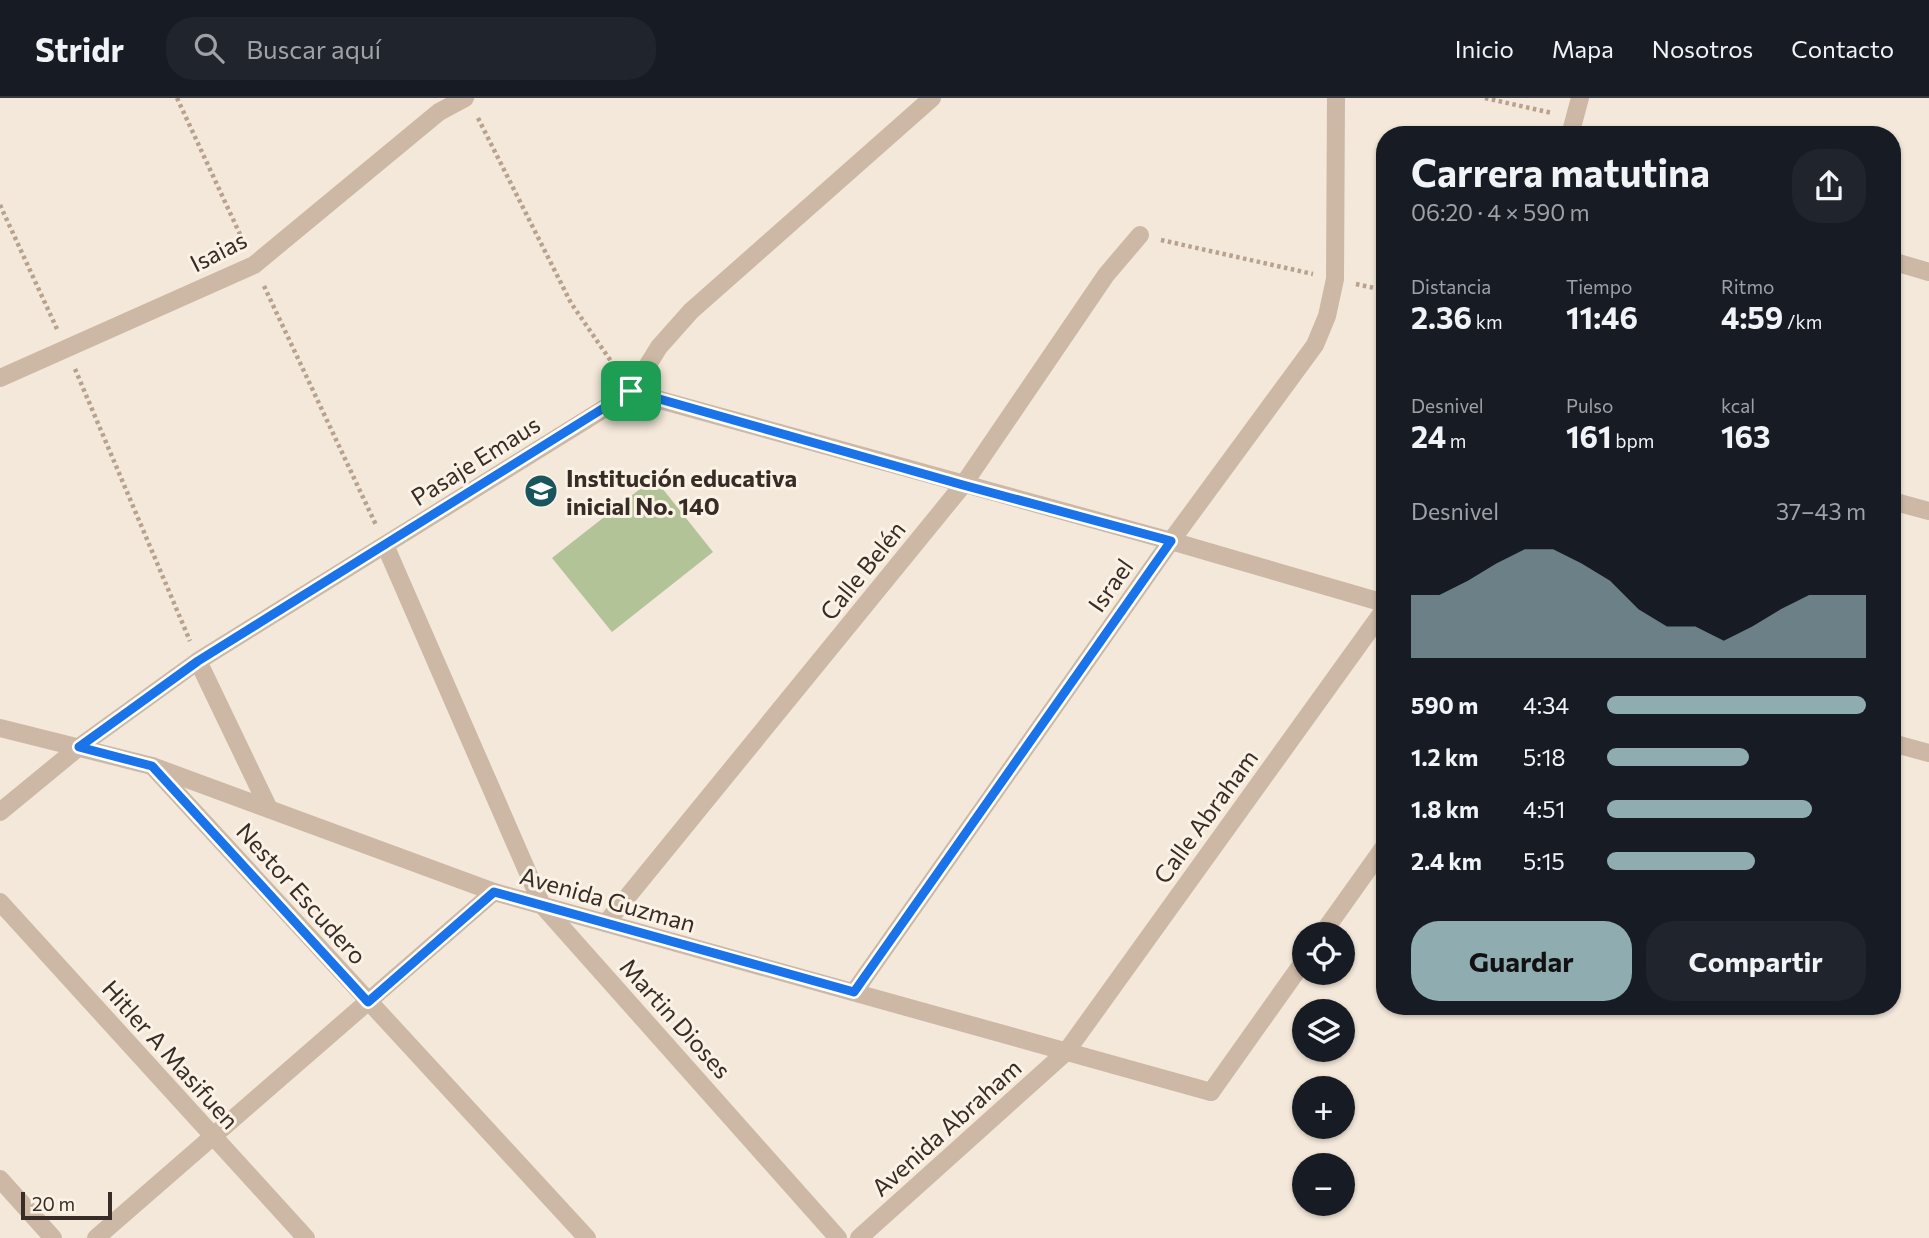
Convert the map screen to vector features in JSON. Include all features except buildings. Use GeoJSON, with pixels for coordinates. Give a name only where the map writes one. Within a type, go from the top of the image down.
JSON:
{"type":"FeatureCollection","features":[{"type":"Feature","properties":{"kind":"street","name":"Pasaje Emaus"},"geometry":{"type":"LineString","coordinates":[[0,813],[79,747],[198,661],[631,391],[659,347],[691,311],[932,98]]}},
{"type":"Feature","properties":{"kind":"street","name":"Israel"},"geometry":{"type":"LineString","coordinates":[[854,992],[1171,541],[1315,345],[1327,316],[1335,279],[1336,98]]}},
{"type":"Feature","properties":{"kind":"street"},"geometry":{"type":"LineString","coordinates":[[1572,126],[1580,98]]}},
{"type":"Feature","properties":{"kind":"street","name":"Isaias"},"geometry":{"type":"LineString","coordinates":[[0,378],[254,265],[439,112],[469,104]]}},
{"type":"Feature","properties":{"kind":"street","name":"Calle Belén"},"geometry":{"type":"LineString","coordinates":[[606,923],[963,485],[1106,275],[1140,235]]}},
{"type":"Feature","properties":{"kind":"street"},"geometry":{"type":"LineString","coordinates":[[1901,264],[1929,272]]}},
{"type":"Feature","properties":{"kind":"street"},"geometry":{"type":"LineString","coordinates":[[631,391],[1376,601]]}},
{"type":"Feature","properties":{"kind":"street"},"geometry":{"type":"LineString","coordinates":[[1901,503],[1929,511]]}},
{"type":"Feature","properties":{"kind":"street","name":"Martin Dioses"},"geometry":{"type":"LineString","coordinates":[[385,545],[542,905],[838,1238]]}},
{"type":"Feature","properties":{"kind":"street","name":"Calle Abraham"},"geometry":{"type":"LineString","coordinates":[[1066,1052],[1376,621]]}},
{"type":"Feature","properties":{"kind":"street"},"geometry":{"type":"LineString","coordinates":[[198,661],[269,809]]}},
{"type":"Feature","properties":{"kind":"street","name":"Avenida Guzman"},"geometry":{"type":"LineString","coordinates":[[0,728],[152,766],[494,892],[1211,1092],[1292,978]]}},
{"type":"Feature","properties":{"kind":"street"},"geometry":{"type":"LineString","coordinates":[[1901,745],[1929,753]]}},
{"type":"Feature","properties":{"kind":"street","name":"Nestor Escudero"},"geometry":{"type":"LineString","coordinates":[[152,766],[587,1238]]}},
{"type":"Feature","properties":{"kind":"street"},"geometry":{"type":"LineString","coordinates":[[1331,922],[1376,858]]}},
{"type":"Feature","properties":{"kind":"street"},"geometry":{"type":"LineString","coordinates":[[96,1238],[494,892]]}},
{"type":"Feature","properties":{"kind":"street","name":"Hitler A Masifuen"},"geometry":{"type":"LineString","coordinates":[[0,902],[306,1238]]}},
{"type":"Feature","properties":{"kind":"street","name":"Avenida Abraham"},"geometry":{"type":"LineString","coordinates":[[859,1238],[1066,1052]]}},
{"type":"Feature","properties":{"kind":"street"},"geometry":{"type":"LineString","coordinates":[[0,1179],[53,1238]]}},
{"type":"Feature","properties":{"kind":"path"},"geometry":{"type":"LineString","coordinates":[[177,98],[385,545]]}},
{"type":"Feature","properties":{"kind":"path"},"geometry":{"type":"LineString","coordinates":[[1485,98],[1569,126]]}},
{"type":"Feature","properties":{"kind":"path"},"geometry":{"type":"LineString","coordinates":[[469,104],[571,303],[631,391]]}},
{"type":"Feature","properties":{"kind":"path"},"geometry":{"type":"LineString","coordinates":[[0,205],[66,348],[198,661]]}},
{"type":"Feature","properties":{"kind":"path"},"geometry":{"type":"LineString","coordinates":[[1140,235],[1376,288]]}},
{"type":"Feature","properties":{"kind":"green space"},"geometry":{"type":"Polygon","coordinates":[[[654,478],[713,552],[612,632],[552,558],[654,478]]]}},
{"type":"Feature","properties":{"kind":"place","name":"Institución educativa inicial No. 140"},"geometry":{"type":"Point","coordinates":[541,491]}},
{"type":"Feature","properties":{"kind":"route"},"geometry":{"type":"LineString","coordinates":[[631,391],[1171,541],[854,992],[494,892],[368,1002],[152,766],[79,747],[198,661],[631,391]]}}]}
